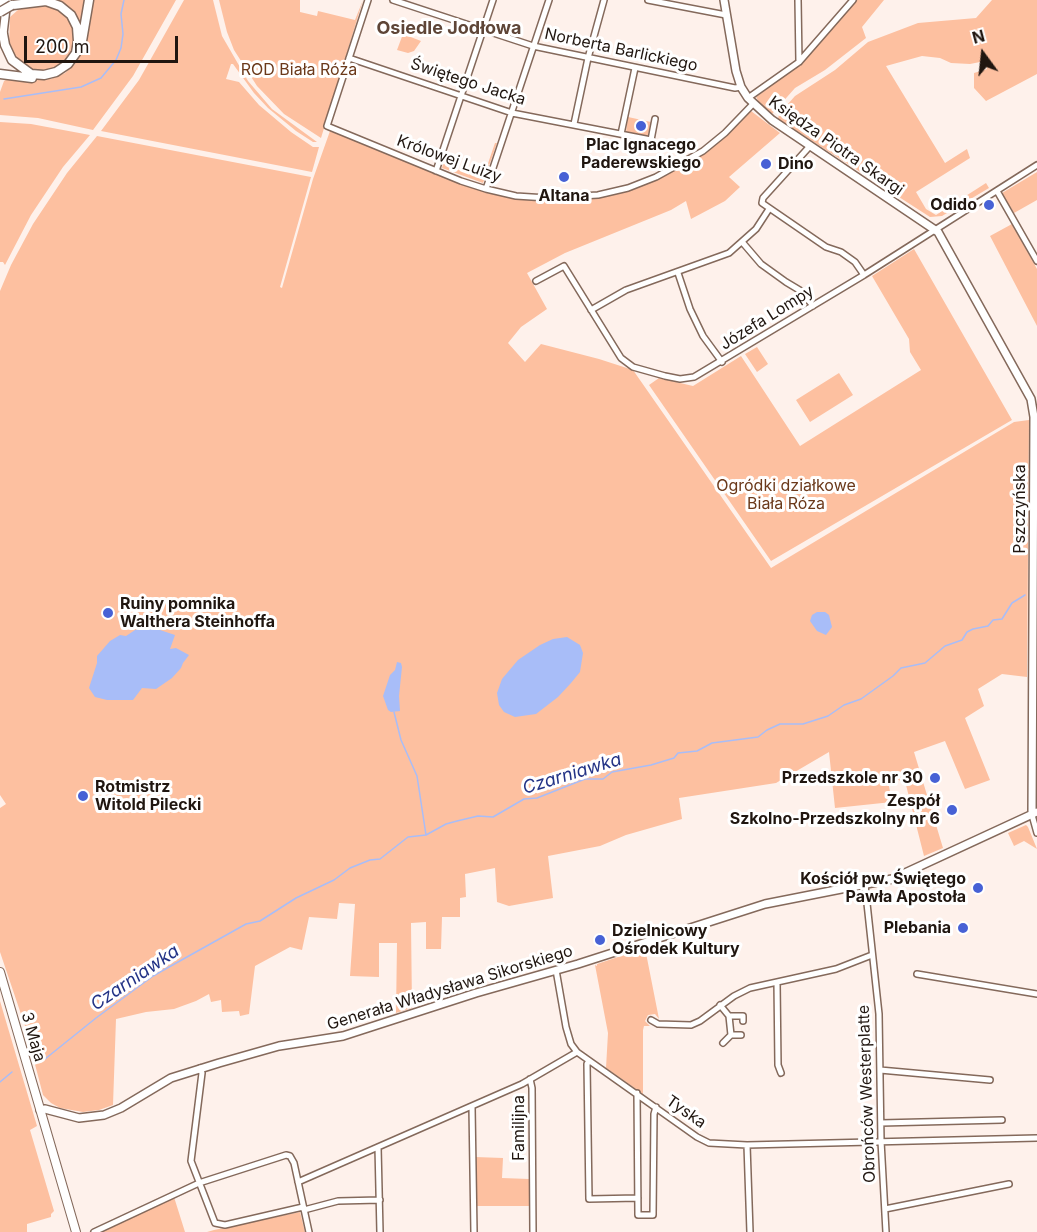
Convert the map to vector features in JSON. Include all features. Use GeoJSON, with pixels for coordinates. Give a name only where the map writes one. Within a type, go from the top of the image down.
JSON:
{"type":"FeatureCollection","features":[{"type":"Feature","properties":{"kind":"main road"},"geometry":{"type":"LineString","coordinates":[[0,12],[11,3],[22,0]]}},
{"type":"Feature","properties":{"kind":"main road"},"geometry":{"type":"LineString","coordinates":[[0,74],[44,79],[65,71],[79,53],[89,0]]}},
{"type":"Feature","properties":{"kind":"main road"},"geometry":{"type":"LineString","coordinates":[[3,34],[12,60],[31,74],[44,75],[56,72],[68,64],[76,53],[77,27],[71,15],[60,6],[46,1],[11,3]]}},
{"type":"Feature","properties":{"kind":"main road","name":"3 Maja"},"geometry":{"type":"LineString","coordinates":[[0,972],[76,1232]]}},
{"type":"Feature","properties":{"kind":"street"},"geometry":{"type":"LineString","coordinates":[[0,5],[1,0]]}},
{"type":"Feature","properties":{"kind":"street"},"geometry":{"type":"LineString","coordinates":[[349,58],[368,0]]}},
{"type":"Feature","properties":{"kind":"street","name":"Norberta Barlickiego"},"geometry":{"type":"LineString","coordinates":[[393,0],[533,46],[735,88],[741,87]]}},
{"type":"Feature","properties":{"kind":"street"},"geometry":{"type":"LineString","coordinates":[[436,171],[493,0]]}},
{"type":"Feature","properties":{"kind":"street"},"geometry":{"type":"LineString","coordinates":[[486,189],[549,0]]}},
{"type":"Feature","properties":{"kind":"street"},"geometry":{"type":"LineString","coordinates":[[574,124],[588,58],[604,0]]}},
{"type":"Feature","properties":{"kind":"street"},"geometry":{"type":"LineString","coordinates":[[648,0],[726,15]]}},
{"type":"Feature","properties":{"kind":"street","name":"Księdza Piotra Skargi"},"geometry":{"type":"LineString","coordinates":[[724,0],[736,71],[741,87],[751,101],[772,120],[936,229]]}},
{"type":"Feature","properties":{"kind":"street"},"geometry":{"type":"LineString","coordinates":[[795,0],[799,62]]}},
{"type":"Feature","properties":{"kind":"street","name":"Królowej Luizy"},"geometry":{"type":"LineString","coordinates":[[349,58],[327,126],[486,189],[516,196],[547,198],[598,195],[628,188],[663,173],[703,150],[725,133],[751,101],[799,62],[853,0]]}},
{"type":"Feature","properties":{"kind":"street"},"geometry":{"type":"LineString","coordinates":[[3,34],[11,3]]}},
{"type":"Feature","properties":{"kind":"street","name":"Świętego Jacka"},"geometry":{"type":"LineString","coordinates":[[349,58],[512,113],[651,140],[656,118]]}},
{"type":"Feature","properties":{"kind":"street"},"geometry":{"type":"LineString","coordinates":[[621,134],[635,68]]}},
{"type":"Feature","properties":{"kind":"street"},"geometry":{"type":"LineString","coordinates":[[810,146],[763,198],[763,205],[826,247],[841,252],[855,262],[864,275]]}},
{"type":"Feature","properties":{"kind":"street","name":"Józefa Lompy"},"geometry":{"type":"LineString","coordinates":[[536,281],[564,266],[618,354],[633,367],[685,379],[699,375],[722,362],[1037,165]]}},
{"type":"Feature","properties":{"kind":"street"},"geometry":{"type":"LineString","coordinates":[[997,191],[1037,261]]}},
{"type":"Feature","properties":{"kind":"street"},"geometry":{"type":"LineString","coordinates":[[591,310],[626,290],[729,253],[743,243],[756,229],[769,209]]}},
{"type":"Feature","properties":{"kind":"street","name":"Pszczyńska"},"geometry":{"type":"LineString","coordinates":[[936,229],[1027,389],[1034,409],[1034,814]]}},
{"type":"Feature","properties":{"kind":"street"},"geometry":{"type":"LineString","coordinates":[[743,243],[761,264],[801,291],[813,306]]}},
{"type":"Feature","properties":{"kind":"street"},"geometry":{"type":"LineString","coordinates":[[678,273],[690,309],[703,336],[722,362]]}},
{"type":"Feature","properties":{"kind":"street"},"geometry":{"type":"LineString","coordinates":[[1034,814],[1037,833]]}},
{"type":"Feature","properties":{"kind":"street","name":"Generała Władysława Sikorskiego"},"geometry":{"type":"LineString","coordinates":[[40,1110],[45,1109],[84,1118],[104,1115],[121,1108],[162,1083],[200,1068],[266,1049],[343,1036],[765,904],[795,896],[884,881],[1034,814]]}},
{"type":"Feature","properties":{"kind":"street","name":"Obrońców Westerplatte"},"geometry":{"type":"LineString","coordinates":[[865,885],[879,1014],[881,1142],[886,1232]]}},
{"type":"Feature","properties":{"kind":"street"},"geometry":{"type":"LineString","coordinates":[[651,1020],[658,1024],[691,1025],[750,988],[836,969],[872,955]]}},
{"type":"Feature","properties":{"kind":"street"},"geometry":{"type":"LineString","coordinates":[[556,970],[566,1028],[571,1044],[577,1052]]}},
{"type":"Feature","properties":{"kind":"street"},"geometry":{"type":"LineString","coordinates":[[917,974],[1037,994]]}},
{"type":"Feature","properties":{"kind":"street"},"geometry":{"type":"LineString","coordinates":[[777,982],[778,1065],[781,1073]]}},
{"type":"Feature","properties":{"kind":"street"},"geometry":{"type":"LineString","coordinates":[[720,1005],[729,1017],[731,1035]]}},
{"type":"Feature","properties":{"kind":"street"},"geometry":{"type":"LineString","coordinates":[[729,1017],[743,1016],[743,1021]]}},
{"type":"Feature","properties":{"kind":"street"},"geometry":{"type":"LineString","coordinates":[[723,1043],[731,1035],[741,1035]]}},
{"type":"Feature","properties":{"kind":"street","name":"Tyska"},"geometry":{"type":"LineString","coordinates":[[577,1052],[704,1140],[715,1144],[1037,1138]]}},
{"type":"Feature","properties":{"kind":"street","name":"Familijna"},"geometry":{"type":"LineString","coordinates":[[533,1232],[532,1088],[530,1079],[577,1052]]}},
{"type":"Feature","properties":{"kind":"street"},"geometry":{"type":"LineString","coordinates":[[589,1061],[587,1064],[589,1199],[638,1198]]}},
{"type":"Feature","properties":{"kind":"street"},"geometry":{"type":"LineString","coordinates":[[200,1068],[202,1073],[191,1161],[212,1219],[219,1225],[338,1201],[380,1200]]}},
{"type":"Feature","properties":{"kind":"street"},"geometry":{"type":"LineString","coordinates":[[880,1071],[990,1080]]}},
{"type":"Feature","properties":{"kind":"street"},"geometry":{"type":"LineString","coordinates":[[298,1182],[472,1107],[530,1079]]}},
{"type":"Feature","properties":{"kind":"street"},"geometry":{"type":"LineString","coordinates":[[637,1093],[638,1215],[653,1215],[654,1114],[656,1107]]}},
{"type":"Feature","properties":{"kind":"street"},"geometry":{"type":"LineString","coordinates":[[472,1107],[474,1232]]}},
{"type":"Feature","properties":{"kind":"street"},"geometry":{"type":"LineString","coordinates":[[881,1123],[1002,1119]]}},
{"type":"Feature","properties":{"kind":"street"},"geometry":{"type":"LineString","coordinates":[[747,1145],[750,1232]]}},
{"type":"Feature","properties":{"kind":"street"},"geometry":{"type":"LineString","coordinates":[[378,1147],[380,1232]]}},
{"type":"Feature","properties":{"kind":"street"},"geometry":{"type":"LineString","coordinates":[[94,1232],[199,1183],[286,1155],[292,1159],[309,1232]]}},
{"type":"Feature","properties":{"kind":"street"},"geometry":{"type":"LineString","coordinates":[[885,1209],[1010,1184]]}},
{"type":"Feature","properties":{"kind":"green space"},"geometry":{"type":"Polygon","coordinates":[[[56,0],[86,0],[81,23],[60,2],[56,0]]]}},
{"type":"Feature","properties":{"kind":"green space"},"geometry":{"type":"Polygon","coordinates":[[[91,0],[176,0],[133,76],[93,130],[38,118],[0,115],[0,92],[4,81],[11,77],[51,79],[65,73],[75,64],[82,49],[91,0]]]}},
{"type":"Feature","properties":{"kind":"green space"},"geometry":{"type":"Polygon","coordinates":[[[184,0],[213,0],[222,36],[248,81],[272,109],[317,142],[313,142],[296,131],[268,108],[233,64],[231,64],[226,79],[239,82],[259,105],[291,132],[313,147],[319,147],[312,172],[101,131],[139,80],[184,0]]]}},
{"type":"Feature","properties":{"kind":"green space","name":"ROD Biała Róża"},"geometry":{"type":"Polygon","coordinates":[[[219,0],[300,0],[300,12],[317,16],[318,11],[355,20],[363,0],[321,138],[284,114],[257,86],[234,50],[219,0]]]}},
{"type":"Feature","properties":{"kind":"green space"},"geometry":{"type":"Polygon","coordinates":[[[857,0],[884,0],[862,27],[866,38],[825,70],[795,88],[772,114],[760,104],[756,97],[803,62],[857,0]]]}},
{"type":"Feature","properties":{"kind":"green space"},"geometry":{"type":"Polygon","coordinates":[[[992,0],[1037,0],[1037,74],[986,101],[974,88],[974,73],[987,69],[985,61],[970,64],[951,63],[940,58],[922,56],[886,66],[945,163],[967,149],[970,158],[916,192],[926,209],[936,215],[986,183],[989,188],[942,216],[930,217],[778,119],[779,114],[795,96],[835,70],[868,42],[918,23],[976,18],[992,0]]]}},
{"type":"Feature","properties":{"kind":"green space"},"geometry":{"type":"Polygon","coordinates":[[[43,3],[66,13],[76,30],[73,53],[57,69],[35,72],[15,59],[9,45],[10,17],[19,9],[43,3]]]}},
{"type":"Feature","properties":{"kind":"green space"},"geometry":{"type":"Polygon","coordinates":[[[403,34],[421,41],[414,51],[408,53],[397,50],[403,34]]]}},
{"type":"Feature","properties":{"kind":"green space"},"geometry":{"type":"Polygon","coordinates":[[[751,111],[780,133],[729,177],[740,187],[725,201],[691,219],[686,201],[671,210],[565,253],[527,273],[547,309],[521,327],[508,343],[525,362],[541,344],[633,370],[771,568],[1014,422],[1029,420],[1027,677],[1002,674],[978,689],[984,706],[965,718],[990,780],[965,789],[945,741],[914,752],[943,848],[924,856],[906,785],[886,771],[892,802],[835,808],[829,752],[776,783],[679,798],[682,819],[626,835],[600,846],[548,856],[553,898],[509,906],[497,902],[495,868],[465,874],[466,897],[460,898],[460,917],[442,917],[441,949],[426,949],[426,922],[411,923],[412,1008],[396,1013],[397,943],[379,943],[379,977],[350,976],[355,904],[339,903],[337,919],[309,917],[302,950],[290,947],[255,966],[249,1014],[240,1016],[239,1011],[222,1012],[221,1000],[211,1002],[209,994],[174,1009],[146,1012],[116,1019],[113,1105],[83,1112],[60,1108],[51,1103],[43,1095],[25,1026],[0,952],[0,808],[6,804],[0,795],[0,291],[33,224],[67,173],[97,136],[311,177],[280,287],[282,288],[313,179],[330,131],[487,193],[556,202],[585,200],[624,192],[670,173],[720,141],[751,111]]]}},
{"type":"Feature","properties":{"kind":"green space","name":"Plac Ignacego Paderewskiego"},"geometry":{"type":"Polygon","coordinates":[[[628,117],[651,122],[648,136],[626,132],[628,117]]]}},
{"type":"Feature","properties":{"kind":"green space"},"geometry":{"type":"Polygon","coordinates":[[[0,122],[31,124],[90,135],[63,167],[31,215],[5,265],[0,262],[0,122]]]}},
{"type":"Feature","properties":{"kind":"green space"},"geometry":{"type":"Polygon","coordinates":[[[495,143],[497,143],[483,183],[442,168],[444,161],[448,163],[447,166],[483,178],[495,143]]]}},
{"type":"Feature","properties":{"kind":"green space"},"geometry":{"type":"Polygon","coordinates":[[[1037,172],[1037,200],[1014,213],[1002,193],[1037,172]]]}},
{"type":"Feature","properties":{"kind":"green space"},"geometry":{"type":"Polygon","coordinates":[[[1012,224],[1037,269],[1037,326],[990,236],[1012,224]]]}},
{"type":"Feature","properties":{"kind":"green space","name":"Ogródki działkowe Biała Róza"},"geometry":{"type":"Polygon","coordinates":[[[914,249],[1012,420],[771,561],[649,385],[659,378],[693,386],[741,356],[800,446],[921,370],[910,352],[909,339],[872,276],[914,249]]]}},
{"type":"Feature","properties":{"kind":"green space"},"geometry":{"type":"Polygon","coordinates":[[[757,347],[768,364],[757,372],[745,354],[757,347]]]}},
{"type":"Feature","properties":{"kind":"green space"},"geometry":{"type":"Polygon","coordinates":[[[839,373],[853,395],[810,422],[796,400],[839,373]]]}},
{"type":"Feature","properties":{"kind":"green space"},"geometry":{"type":"Polygon","coordinates":[[[1026,825],[1037,849],[1024,841],[1014,846],[1008,833],[1026,825]]]}},
{"type":"Feature","properties":{"kind":"green space"},"geometry":{"type":"Polygon","coordinates":[[[645,948],[659,1019],[655,1014],[648,1015],[645,1021],[650,1026],[644,1026],[643,1030],[643,1094],[606,1068],[608,1033],[595,965],[645,948]]]}},
{"type":"Feature","properties":{"kind":"green space"},"geometry":{"type":"Polygon","coordinates":[[[0,1001],[37,1126],[30,1130],[54,1211],[51,1217],[27,1224],[27,1232],[0,1232],[0,1001]]]}},
{"type":"Feature","properties":{"kind":"green space"},"geometry":{"type":"Polygon","coordinates":[[[475,1157],[503,1158],[502,1178],[529,1179],[529,1206],[476,1206],[475,1157]]]}},
{"type":"Feature","properties":{"kind":"green space"},"geometry":{"type":"Polygon","coordinates":[[[174,1197],[185,1232],[95,1232],[174,1197]]]}},
{"type":"Feature","properties":{"kind":"green space"},"geometry":{"type":"Polygon","coordinates":[[[300,1212],[305,1232],[207,1232],[214,1230],[300,1212]]]}},
{"type":"Feature","properties":{"kind":"water"},"geometry":{"type":"Polygon","coordinates":[[[825,612],[829,615],[832,627],[826,635],[817,631],[810,621],[812,615],[825,612]]]}},
{"type":"Feature","properties":{"kind":"water"},"geometry":{"type":"Polygon","coordinates":[[[148,626],[175,635],[170,649],[176,648],[189,655],[181,668],[172,678],[156,689],[142,688],[133,700],[107,700],[95,697],[89,688],[97,656],[110,641],[120,635],[126,636],[148,626]]]}},
{"type":"Feature","properties":{"kind":"water"},"geometry":{"type":"Polygon","coordinates":[[[567,637],[580,645],[583,653],[580,672],[571,683],[558,697],[536,714],[515,717],[504,712],[499,705],[497,693],[502,679],[518,660],[540,645],[553,639],[567,637]]]}},
{"type":"Feature","properties":{"kind":"water"},"geometry":{"type":"Polygon","coordinates":[[[397,662],[401,663],[402,667],[400,711],[391,712],[383,696],[397,662]]]}},
{"type":"Feature","properties":{"kind":"waterway"},"geometry":{"type":"LineString","coordinates":[[4,99],[81,87],[101,78],[116,60],[121,48],[123,34],[121,14],[124,0]]}},
{"type":"Feature","properties":{"kind":"waterway","name":"Czarniawka"},"geometry":{"type":"LineString","coordinates":[[40,1060],[45,1059],[153,976],[246,924],[260,921],[296,898],[334,880],[350,868],[370,860],[380,859],[408,837],[426,835],[446,824],[478,816],[493,817],[524,799],[537,798],[585,779],[603,779],[612,772],[651,765],[674,758],[678,753],[697,751],[712,743],[758,737],[780,724],[803,724],[828,716],[844,705],[861,699],[901,668],[925,663],[945,646],[962,640],[967,632],[988,626],[993,620],[1002,619],[1012,603],[1025,595]]}},
{"type":"Feature","properties":{"kind":"waterway"},"geometry":{"type":"LineString","coordinates":[[394,712],[401,740],[417,776],[426,835]]}},
{"type":"Feature","properties":{"kind":"waterway","name":"Czarniawka"},"geometry":{"type":"LineString","coordinates":[[0,1082],[12,1072]]}},
{"type":"Feature","properties":{"kind":"place","name":"Plac Ignacego Paderewskiego"},"geometry":{"type":"Point","coordinates":[641,126]}},
{"type":"Feature","properties":{"kind":"place","name":"Dino"},"geometry":{"type":"Point","coordinates":[766,164]}},
{"type":"Feature","properties":{"kind":"place","name":"Altana"},"geometry":{"type":"Point","coordinates":[564,177]}},
{"type":"Feature","properties":{"kind":"place","name":"Odido"},"geometry":{"type":"Point","coordinates":[989,205]}},
{"type":"Feature","properties":{"kind":"place","name":"Ruiny pomnika Walthera Steinhoffa"},"geometry":{"type":"Point","coordinates":[108,613]}},
{"type":"Feature","properties":{"kind":"place","name":"Przedszkole nr 30"},"geometry":{"type":"Point","coordinates":[935,778]}},
{"type":"Feature","properties":{"kind":"place","name":"Rotmistrz Witold Pilecki"},"geometry":{"type":"Point","coordinates":[83,796]}},
{"type":"Feature","properties":{"kind":"place","name":"Zespół Szkolno-Przedszkolny nr 6"},"geometry":{"type":"Point","coordinates":[952,810]}},
{"type":"Feature","properties":{"kind":"place","name":"Kościół pw. Świętego Pawła Apostoła"},"geometry":{"type":"Point","coordinates":[978,888]}},
{"type":"Feature","properties":{"kind":"place","name":"Plebania"},"geometry":{"type":"Point","coordinates":[963,928]}},
{"type":"Feature","properties":{"kind":"place","name":"Dzielnicowy Ośrodek Kultury"},"geometry":{"type":"Point","coordinates":[600,940]}},
{"type":"Feature","properties":{"kind":"district","name":"Osiedle Jodłowa"},"geometry":{"type":"Point","coordinates":[449,29]}}]}
